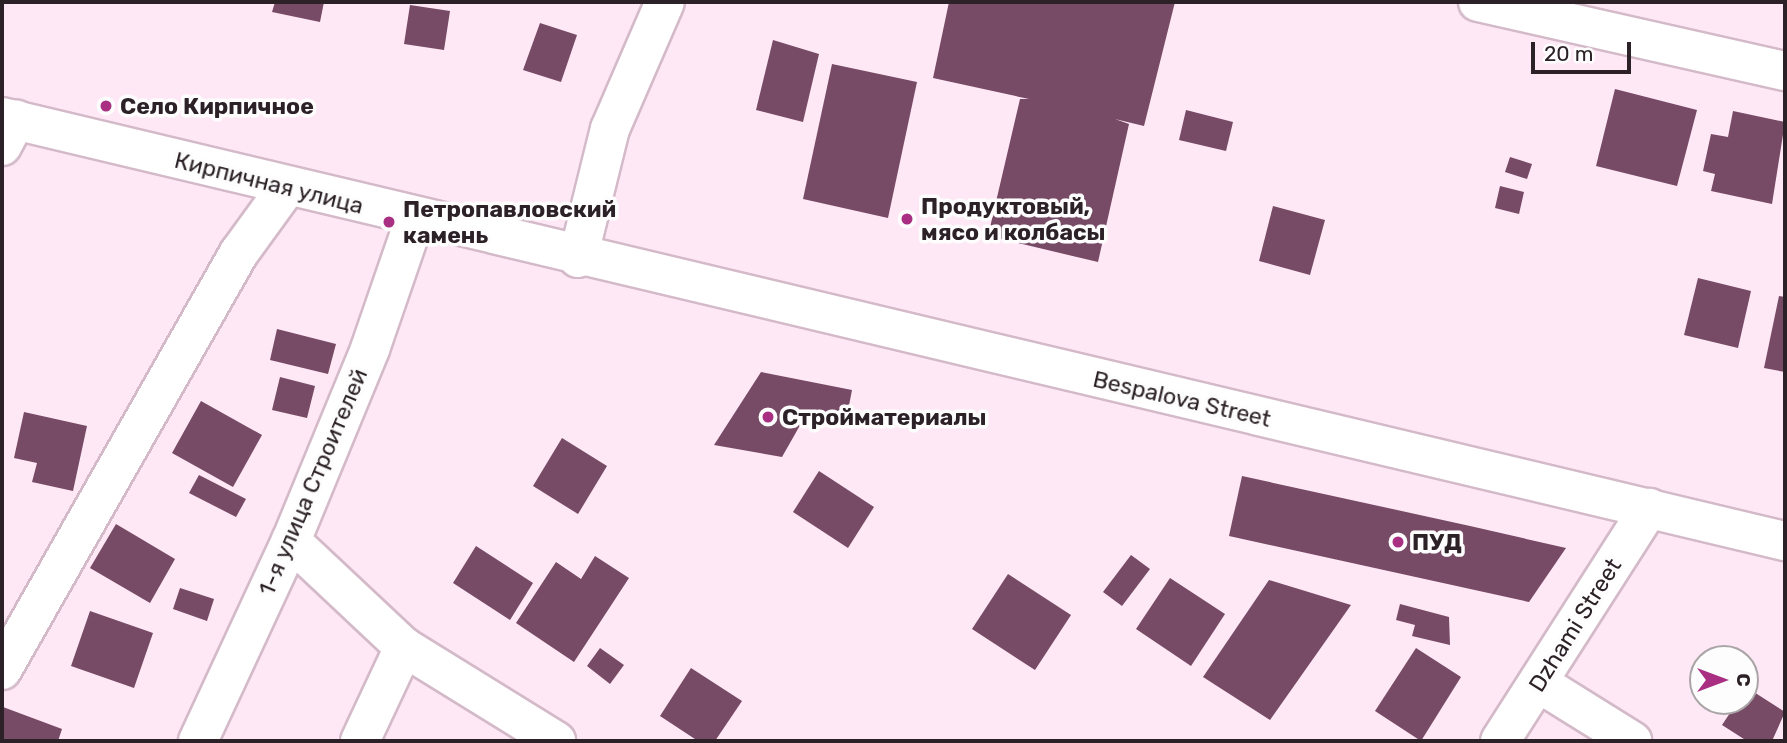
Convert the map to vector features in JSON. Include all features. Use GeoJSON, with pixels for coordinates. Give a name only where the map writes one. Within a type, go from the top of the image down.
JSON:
{"type":"FeatureCollection","features":[{"type":"Feature","properties":{"kind":"street"},"geometry":{"type":"LineString","coordinates":[[578,258],[610,129],[664,2]]}},
{"type":"Feature","properties":{"kind":"street"},"geometry":{"type":"LineString","coordinates":[[1478,2],[1785,71]]}},
{"type":"Feature","properties":{"kind":"street","name":"Кирпичная улица"},"geometry":{"type":"LineString","coordinates":[[6,128],[286,188],[578,258]]}},
{"type":"Feature","properties":{"kind":"street"},"geometry":{"type":"LineString","coordinates":[[2,670],[239,253],[286,188]]}},
{"type":"Feature","properties":{"kind":"street","name":"1-я улица Строителей"},"geometry":{"type":"LineString","coordinates":[[198,741],[291,541],[370,349],[415,218]]}},
{"type":"Feature","properties":{"kind":"street","name":"Bespalova Street"},"geometry":{"type":"LineString","coordinates":[[578,258],[1785,541]]}},
{"type":"Feature","properties":{"kind":"street","name":"Dzhami Street"},"geometry":{"type":"LineString","coordinates":[[1500,741],[1649,508]]}},
{"type":"Feature","properties":{"kind":"street"},"geometry":{"type":"LineString","coordinates":[[291,541],[404,647],[556,741]]}},
{"type":"Feature","properties":{"kind":"street"},"geometry":{"type":"LineString","coordinates":[[360,741],[404,647]]}},
{"type":"Feature","properties":{"kind":"street"},"geometry":{"type":"LineString","coordinates":[[1539,683],[1632,741]]}},
{"type":"Feature","properties":{"kind":"building"},"geometry":{"type":"Polygon","coordinates":[[[275,2],[324,2],[320,22],[272,12],[275,2]]]}},
{"type":"Feature","properties":{"kind":"building"},"geometry":{"type":"Polygon","coordinates":[[[949,2],[1175,2],[1144,126],[1115,119],[1129,124],[1098,262],[988,236],[1020,99],[1029,99],[933,78],[949,2]]]}},
{"type":"Feature","properties":{"kind":"building"},"geometry":{"type":"Polygon","coordinates":[[[410,5],[450,11],[444,50],[404,44],[410,5]]]}},
{"type":"Feature","properties":{"kind":"building"},"geometry":{"type":"Polygon","coordinates":[[[540,23],[577,35],[561,82],[523,70],[540,23]]]}},
{"type":"Feature","properties":{"kind":"building"},"geometry":{"type":"Polygon","coordinates":[[[773,40],[819,54],[803,122],[756,110],[773,40]]]}},
{"type":"Feature","properties":{"kind":"building"},"geometry":{"type":"Polygon","coordinates":[[[832,64],[917,82],[888,218],[803,199],[832,64]]]}},
{"type":"Feature","properties":{"kind":"building"},"geometry":{"type":"Polygon","coordinates":[[[1615,89],[1697,110],[1677,186],[1596,166],[1615,89]]]}},
{"type":"Feature","properties":{"kind":"building"},"geometry":{"type":"Polygon","coordinates":[[[1186,110],[1233,122],[1226,151],[1179,140],[1186,110]]]}},
{"type":"Feature","properties":{"kind":"building"},"geometry":{"type":"Polygon","coordinates":[[[1733,111],[1785,122],[1772,204],[1711,191],[1715,174],[1703,171],[1711,134],[1728,137],[1733,111]]]}},
{"type":"Feature","properties":{"kind":"building"},"geometry":{"type":"Polygon","coordinates":[[[1510,157],[1532,164],[1527,179],[1505,172],[1510,157]]]}},
{"type":"Feature","properties":{"kind":"building"},"geometry":{"type":"Polygon","coordinates":[[[1500,186],[1524,192],[1519,214],[1495,208],[1500,186]]]}},
{"type":"Feature","properties":{"kind":"building"},"geometry":{"type":"Polygon","coordinates":[[[1273,206],[1325,220],[1310,275],[1259,261],[1273,206]]]}},
{"type":"Feature","properties":{"kind":"building"},"geometry":{"type":"Polygon","coordinates":[[[1698,278],[1751,291],[1738,348],[1684,335],[1698,278]]]}},
{"type":"Feature","properties":{"kind":"building"},"geometry":{"type":"Polygon","coordinates":[[[1779,296],[1785,297],[1785,372],[1764,368],[1779,296]]]}},
{"type":"Feature","properties":{"kind":"building"},"geometry":{"type":"Polygon","coordinates":[[[277,329],[336,344],[328,374],[270,360],[277,329]]]}},
{"type":"Feature","properties":{"kind":"building","name":"Стройматериалы"},"geometry":{"type":"Polygon","coordinates":[[[761,372],[852,390],[846,421],[807,413],[782,457],[714,445],[761,372]]]}},
{"type":"Feature","properties":{"kind":"building"},"geometry":{"type":"Polygon","coordinates":[[[280,377],[315,386],[307,418],[272,410],[280,377]]]}},
{"type":"Feature","properties":{"kind":"building"},"geometry":{"type":"Polygon","coordinates":[[[201,401],[262,435],[233,487],[172,453],[201,401]]]}},
{"type":"Feature","properties":{"kind":"building"},"geometry":{"type":"Polygon","coordinates":[[[24,412],[87,426],[73,491],[32,482],[37,463],[14,458],[24,412]]]}},
{"type":"Feature","properties":{"kind":"building"},"geometry":{"type":"Polygon","coordinates":[[[562,438],[607,466],[578,514],[533,486],[562,438]]]}},
{"type":"Feature","properties":{"kind":"building"},"geometry":{"type":"Polygon","coordinates":[[[819,471],[874,507],[848,548],[793,512],[819,471]]]}},
{"type":"Feature","properties":{"kind":"building"},"geometry":{"type":"Polygon","coordinates":[[[199,475],[246,499],[236,517],[189,493],[199,475]]]}},
{"type":"Feature","properties":{"kind":"building","name":"ПУД"},"geometry":{"type":"Polygon","coordinates":[[[1242,476],[1566,548],[1529,602],[1229,536],[1242,476]]]}},
{"type":"Feature","properties":{"kind":"building"},"geometry":{"type":"Polygon","coordinates":[[[116,524],[175,559],[150,603],[90,568],[116,524]]]}},
{"type":"Feature","properties":{"kind":"building"},"geometry":{"type":"Polygon","coordinates":[[[476,546],[533,583],[510,620],[453,583],[476,546]]]}},
{"type":"Feature","properties":{"kind":"building"},"geometry":{"type":"Polygon","coordinates":[[[1131,555],[1150,569],[1122,606],[1103,592],[1131,555]]]}},
{"type":"Feature","properties":{"kind":"building"},"geometry":{"type":"Polygon","coordinates":[[[595,556],[629,578],[574,662],[516,623],[556,562],[581,579],[595,556]]]}},
{"type":"Feature","properties":{"kind":"building"},"geometry":{"type":"Polygon","coordinates":[[[1008,574],[1071,615],[1035,670],[972,629],[1008,574]]]}},
{"type":"Feature","properties":{"kind":"building"},"geometry":{"type":"Polygon","coordinates":[[[1170,578],[1225,614],[1191,666],[1136,629],[1170,578]]]}},
{"type":"Feature","properties":{"kind":"building"},"geometry":{"type":"Polygon","coordinates":[[[1269,580],[1351,605],[1270,720],[1203,677],[1269,580]]]}},
{"type":"Feature","properties":{"kind":"building"},"geometry":{"type":"Polygon","coordinates":[[[180,588],[214,599],[207,621],[173,609],[180,588]]]}},
{"type":"Feature","properties":{"kind":"building"},"geometry":{"type":"Polygon","coordinates":[[[1400,604],[1449,617],[1450,645],[1412,636],[1415,625],[1396,620],[1400,604]]]}},
{"type":"Feature","properties":{"kind":"building"},"geometry":{"type":"Polygon","coordinates":[[[90,611],[153,633],[134,688],[71,666],[90,611]]]}},
{"type":"Feature","properties":{"kind":"building"},"geometry":{"type":"Polygon","coordinates":[[[600,648],[624,665],[610,684],[587,666],[600,648]]]}},
{"type":"Feature","properties":{"kind":"building"},"geometry":{"type":"Polygon","coordinates":[[[1416,648],[1461,677],[1421,741],[1375,711],[1416,648]]]}},
{"type":"Feature","properties":{"kind":"building"},"geometry":{"type":"Polygon","coordinates":[[[691,668],[742,701],[715,741],[698,741],[660,716],[691,668]]]}},
{"type":"Feature","properties":{"kind":"building"},"geometry":{"type":"Polygon","coordinates":[[[1759,695],[1785,712],[1772,741],[1747,741],[1722,725],[1729,715],[1759,715],[1759,695]]]}},
{"type":"Feature","properties":{"kind":"building"},"geometry":{"type":"Polygon","coordinates":[[[3,707],[62,729],[58,741],[2,741],[3,707]]]}},
{"type":"Feature","properties":{"kind":"place","name":"Село Кирпичное"},"geometry":{"type":"Point","coordinates":[106,106]}},
{"type":"Feature","properties":{"kind":"place","name":"Продуктовый, мясо и колбасы"},"geometry":{"type":"Point","coordinates":[907,219]}},
{"type":"Feature","properties":{"kind":"place","name":"Петропавловский камень"},"geometry":{"type":"Point","coordinates":[389,222]}},
{"type":"Feature","properties":{"kind":"place","name":"Стройматериалы"},"geometry":{"type":"Point","coordinates":[768,417]}},
{"type":"Feature","properties":{"kind":"place","name":"ПУД"},"geometry":{"type":"Point","coordinates":[1398,542]}}]}
